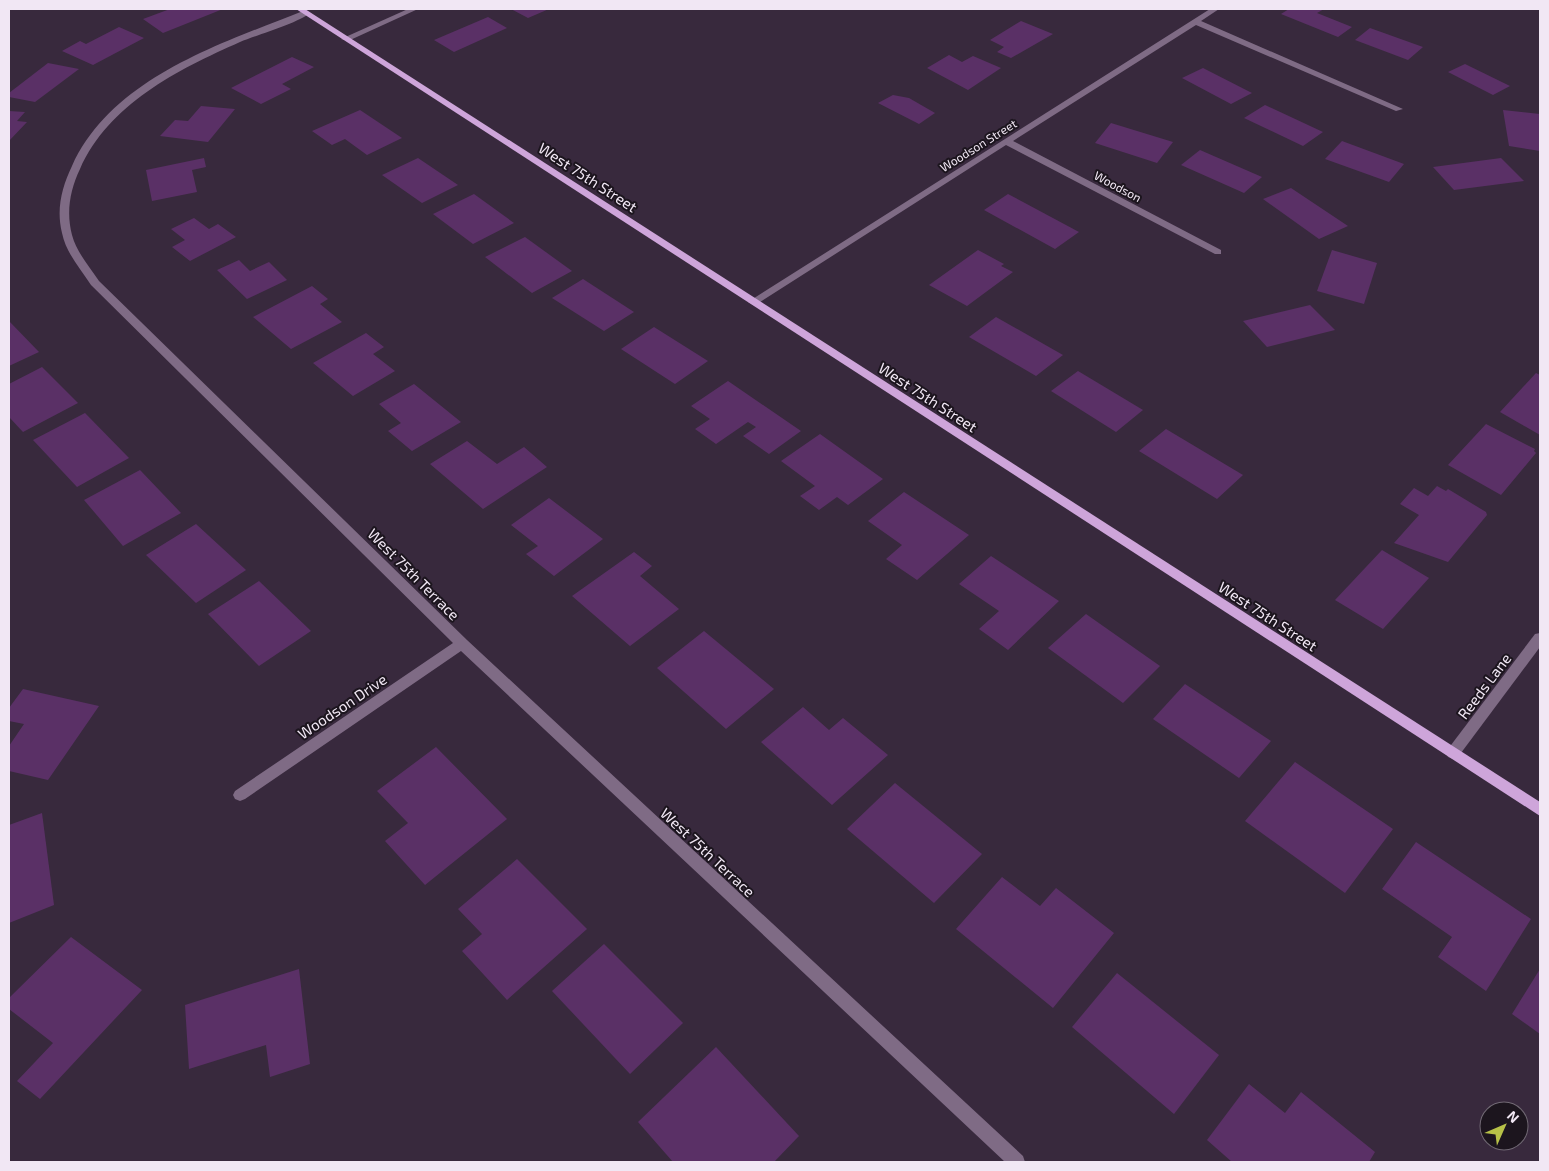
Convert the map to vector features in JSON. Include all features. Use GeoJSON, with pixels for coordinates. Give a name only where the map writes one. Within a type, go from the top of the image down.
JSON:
{"type":"FeatureCollection","features":[{"type":"Feature","properties":{"kind":"main road","name":"West 75th Street"},"geometry":{"type":"LineString","coordinates":[[303,11],[1540,810]]}},
{"type":"Feature","properties":{"kind":"street"},"geometry":{"type":"LineString","coordinates":[[345,39],[414,9]]}},
{"type":"Feature","properties":{"kind":"street","name":"Woodson Street"},"geometry":{"type":"LineString","coordinates":[[753,302],[1215,9]]}},
{"type":"Feature","properties":{"kind":"street","name":"West 75th Terrace"},"geometry":{"type":"LineString","coordinates":[[303,11],[184,65],[156,81],[116,112],[86,145],[74,166],[64,197],[64,220],[69,242],[95,283],[462,644],[1017,1162]]}},
{"type":"Feature","properties":{"kind":"street"},"geometry":{"type":"LineString","coordinates":[[1194,22],[1399,109]]}},
{"type":"Feature","properties":{"kind":"street","name":"Woodson"},"geometry":{"type":"LineString","coordinates":[[1007,142],[1218,252]]}},
{"type":"Feature","properties":{"kind":"street","name":"Reeds Lane"},"geometry":{"type":"LineString","coordinates":[[1452,753],[1540,638]]}},
{"type":"Feature","properties":{"kind":"street","name":"Woodson Drive"},"geometry":{"type":"LineString","coordinates":[[240,795],[462,644]]}},
{"type":"Feature","properties":{"kind":"building"},"geometry":{"type":"Polygon","coordinates":[[[170,9],[223,9],[163,33],[143,19],[170,9]]]}},
{"type":"Feature","properties":{"kind":"building"},"geometry":{"type":"Polygon","coordinates":[[[511,9],[549,9],[528,18],[511,9]]]}},
{"type":"Feature","properties":{"kind":"building"},"geometry":{"type":"Polygon","coordinates":[[[1289,9],[1324,9],[1317,13],[1352,27],[1338,37],[1281,14],[1289,9]]]}},
{"type":"Feature","properties":{"kind":"building"},"geometry":{"type":"Polygon","coordinates":[[[488,17],[507,28],[454,52],[434,40],[488,17]]]}},
{"type":"Feature","properties":{"kind":"building"},"geometry":{"type":"Polygon","coordinates":[[[1021,21],[1053,34],[1011,58],[997,52],[1004,47],[990,40],[1021,21]]]}},
{"type":"Feature","properties":{"kind":"building"},"geometry":{"type":"Polygon","coordinates":[[[119,27],[144,38],[93,65],[62,51],[80,41],[86,44],[119,27]]]}},
{"type":"Feature","properties":{"kind":"building"},"geometry":{"type":"Polygon","coordinates":[[[1370,28],[1423,47],[1408,60],[1355,40],[1370,28]]]}},
{"type":"Feature","properties":{"kind":"building"},"geometry":{"type":"Polygon","coordinates":[[[949,55],[962,62],[973,56],[1001,68],[968,90],[927,68],[949,55]]]}},
{"type":"Feature","properties":{"kind":"building"},"geometry":{"type":"Polygon","coordinates":[[[292,57],[314,67],[282,84],[291,89],[261,104],[231,88],[292,57]]]}},
{"type":"Feature","properties":{"kind":"building"},"geometry":{"type":"Polygon","coordinates":[[[48,63],[79,69],[35,102],[9,97],[9,93],[48,63]]]}},
{"type":"Feature","properties":{"kind":"building"},"geometry":{"type":"Polygon","coordinates":[[[1465,64],[1510,86],[1493,95],[1448,72],[1465,64]]]}},
{"type":"Feature","properties":{"kind":"building"},"geometry":{"type":"Polygon","coordinates":[[[1203,68],[1252,93],[1231,104],[1182,78],[1203,68]]]}},
{"type":"Feature","properties":{"kind":"building"},"geometry":{"type":"Polygon","coordinates":[[[893,95],[909,98],[935,113],[919,124],[878,103],[893,95]]]}},
{"type":"Feature","properties":{"kind":"building"},"geometry":{"type":"Polygon","coordinates":[[[1265,105],[1323,132],[1303,146],[1244,118],[1265,105]]]}},
{"type":"Feature","properties":{"kind":"building"},"geometry":{"type":"Polygon","coordinates":[[[201,106],[235,109],[208,142],[160,136],[175,120],[188,121],[201,106]]]}},
{"type":"Feature","properties":{"kind":"building"},"geometry":{"type":"Polygon","coordinates":[[[360,110],[402,138],[367,155],[345,139],[332,145],[312,131],[360,110]]]}},
{"type":"Feature","properties":{"kind":"building"},"geometry":{"type":"Polygon","coordinates":[[[1503,110],[1540,114],[1540,151],[1509,146],[1503,110]]]}},
{"type":"Feature","properties":{"kind":"building"},"geometry":{"type":"Polygon","coordinates":[[[9,111],[25,112],[17,121],[27,122],[9,141],[9,111]]]}},
{"type":"Feature","properties":{"kind":"building"},"geometry":{"type":"Polygon","coordinates":[[[1111,123],[1173,142],[1157,163],[1095,143],[1111,123]]]}},
{"type":"Feature","properties":{"kind":"building"},"geometry":{"type":"Polygon","coordinates":[[[1342,141],[1404,164],[1389,182],[1325,159],[1342,141]]]}},
{"type":"Feature","properties":{"kind":"building"},"geometry":{"type":"Polygon","coordinates":[[[1200,150],[1262,177],[1244,193],[1181,165],[1200,150]]]}},
{"type":"Feature","properties":{"kind":"building"},"geometry":{"type":"Polygon","coordinates":[[[204,158],[206,167],[192,170],[197,192],[152,201],[146,170],[204,158]]]}},
{"type":"Feature","properties":{"kind":"building"},"geometry":{"type":"Polygon","coordinates":[[[418,158],[458,185],[422,203],[382,175],[418,158]]]}},
{"type":"Feature","properties":{"kind":"building"},"geometry":{"type":"Polygon","coordinates":[[[1501,158],[1524,181],[1454,190],[1433,167],[1501,158]]]}},
{"type":"Feature","properties":{"kind":"building"},"geometry":{"type":"Polygon","coordinates":[[[1291,188],[1348,226],[1319,239],[1263,199],[1291,188]]]}},
{"type":"Feature","properties":{"kind":"building"},"geometry":{"type":"Polygon","coordinates":[[[474,194],[514,223],[473,244],[433,214],[474,194]]]}},
{"type":"Feature","properties":{"kind":"building"},"geometry":{"type":"Polygon","coordinates":[[[1008,194],[1079,232],[1055,249],[984,210],[1008,194]]]}},
{"type":"Feature","properties":{"kind":"building"},"geometry":{"type":"Polygon","coordinates":[[[194,218],[209,229],[218,224],[236,237],[190,261],[172,247],[185,240],[171,229],[194,218]]]}},
{"type":"Feature","properties":{"kind":"building"},"geometry":{"type":"Polygon","coordinates":[[[525,237],[572,271],[532,293],[485,257],[525,237]]]}},
{"type":"Feature","properties":{"kind":"building"},"geometry":{"type":"Polygon","coordinates":[[[978,250],[1004,264],[1001,266],[1013,272],[967,306],[929,285],[978,250]]]}},
{"type":"Feature","properties":{"kind":"building"},"geometry":{"type":"Polygon","coordinates":[[[1332,250],[1377,263],[1364,304],[1317,291],[1332,250]]]}},
{"type":"Feature","properties":{"kind":"building"},"geometry":{"type":"Polygon","coordinates":[[[239,260],[250,271],[269,262],[287,280],[247,299],[217,270],[239,260]]]}},
{"type":"Feature","properties":{"kind":"building"},"geometry":{"type":"Polygon","coordinates":[[[583,279],[634,312],[604,331],[552,298],[583,279]]]}},
{"type":"Feature","properties":{"kind":"building"},"geometry":{"type":"Polygon","coordinates":[[[312,286],[328,299],[320,304],[342,322],[291,349],[253,317],[312,286]]]}},
{"type":"Feature","properties":{"kind":"building"},"geometry":{"type":"Polygon","coordinates":[[[1310,305],[1335,330],[1267,347],[1243,321],[1310,305]]]}},
{"type":"Feature","properties":{"kind":"building"},"geometry":{"type":"Polygon","coordinates":[[[996,317],[1063,355],[1036,376],[969,337],[996,317]]]}},
{"type":"Feature","properties":{"kind":"building"},"geometry":{"type":"Polygon","coordinates":[[[9,321],[39,352],[9,366],[9,321]]]}},
{"type":"Feature","properties":{"kind":"building"},"geometry":{"type":"Polygon","coordinates":[[[654,327],[708,361],[675,384],[621,349],[654,327]]]}},
{"type":"Feature","properties":{"kind":"building"},"geometry":{"type":"Polygon","coordinates":[[[366,333],[384,347],[373,354],[395,371],[353,396],[313,363],[366,333]]]}},
{"type":"Feature","properties":{"kind":"building"},"geometry":{"type":"Polygon","coordinates":[[[42,367],[78,403],[23,432],[9,417],[9,384],[42,367]]]}},
{"type":"Feature","properties":{"kind":"building"},"geometry":{"type":"Polygon","coordinates":[[[1078,371],[1143,410],[1116,432],[1051,391],[1078,371]]]}},
{"type":"Feature","properties":{"kind":"building"},"geometry":{"type":"Polygon","coordinates":[[[1536,373],[1540,375],[1540,435],[1500,412],[1536,373]]]}},
{"type":"Feature","properties":{"kind":"building"},"geometry":{"type":"Polygon","coordinates":[[[728,381],[801,431],[769,454],[743,436],[756,427],[748,422],[716,444],[695,429],[710,419],[691,406],[728,381]]]}},
{"type":"Feature","properties":{"kind":"building"},"geometry":{"type":"Polygon","coordinates":[[[414,384],[461,422],[412,451],[388,431],[401,423],[379,404],[414,384]]]}},
{"type":"Feature","properties":{"kind":"building"},"geometry":{"type":"Polygon","coordinates":[[[85,413],[129,458],[77,487],[33,440],[85,413]]]}},
{"type":"Feature","properties":{"kind":"building"},"geometry":{"type":"Polygon","coordinates":[[[1486,424],[1535,449],[1536,453],[1501,495],[1448,465],[1486,424]]]}},
{"type":"Feature","properties":{"kind":"building"},"geometry":{"type":"Polygon","coordinates":[[[1166,429],[1243,475],[1217,499],[1139,451],[1166,429]]]}},
{"type":"Feature","properties":{"kind":"building"},"geometry":{"type":"Polygon","coordinates":[[[820,434],[883,479],[848,505],[837,497],[819,510],[800,496],[815,486],[781,461],[820,434]]]}},
{"type":"Feature","properties":{"kind":"building"},"geometry":{"type":"Polygon","coordinates":[[[467,441],[497,464],[524,447],[547,467],[483,509],[430,464],[467,441]]]}},
{"type":"Feature","properties":{"kind":"building"},"geometry":{"type":"Polygon","coordinates":[[[140,470],[181,513],[123,546],[84,500],[140,470]]]}},
{"type":"Feature","properties":{"kind":"building"},"geometry":{"type":"Polygon","coordinates":[[[1437,486],[1446,491],[1448,489],[1486,512],[1487,515],[1448,562],[1394,543],[1419,515],[1400,504],[1414,488],[1428,496],[1437,486]]]}},
{"type":"Feature","properties":{"kind":"building"},"geometry":{"type":"Polygon","coordinates":[[[904,492],[969,535],[917,580],[886,559],[902,545],[868,521],[904,492]]]}},
{"type":"Feature","properties":{"kind":"building"},"geometry":{"type":"Polygon","coordinates":[[[549,498],[603,539],[554,576],[526,554],[538,546],[511,525],[549,498]]]}},
{"type":"Feature","properties":{"kind":"building"},"geometry":{"type":"Polygon","coordinates":[[[196,524],[246,570],[196,603],[146,555],[196,524]]]}},
{"type":"Feature","properties":{"kind":"building"},"geometry":{"type":"Polygon","coordinates":[[[1382,550],[1429,578],[1383,629],[1335,600],[1382,550]]]}},
{"type":"Feature","properties":{"kind":"building"},"geometry":{"type":"Polygon","coordinates":[[[634,552],[652,566],[640,576],[679,609],[630,646],[572,596],[634,552]]]}},
{"type":"Feature","properties":{"kind":"building"},"geometry":{"type":"Polygon","coordinates":[[[991,556],[1059,601],[1008,650],[979,629],[999,611],[959,584],[991,556]]]}},
{"type":"Feature","properties":{"kind":"building"},"geometry":{"type":"Polygon","coordinates":[[[259,581],[311,631],[259,666],[208,614],[259,581]]]}},
{"type":"Feature","properties":{"kind":"building"},"geometry":{"type":"Polygon","coordinates":[[[1086,614],[1160,666],[1123,703],[1048,648],[1086,614]]]}},
{"type":"Feature","properties":{"kind":"building"},"geometry":{"type":"Polygon","coordinates":[[[704,631],[774,689],[726,729],[657,668],[704,631]]]}},
{"type":"Feature","properties":{"kind":"building"},"geometry":{"type":"Polygon","coordinates":[[[1185,684],[1271,741],[1239,778],[1153,719],[1185,684]]]}},
{"type":"Feature","properties":{"kind":"building"},"geometry":{"type":"Polygon","coordinates":[[[23,689],[99,706],[48,780],[9,771],[9,746],[24,724],[9,721],[9,708],[23,689]]]}},
{"type":"Feature","properties":{"kind":"building"},"geometry":{"type":"Polygon","coordinates":[[[803,707],[829,730],[843,718],[888,755],[832,805],[761,742],[803,707]]]}},
{"type":"Feature","properties":{"kind":"building"},"geometry":{"type":"Polygon","coordinates":[[[436,747],[507,819],[425,885],[385,841],[408,823],[377,791],[436,747]]]}},
{"type":"Feature","properties":{"kind":"building"},"geometry":{"type":"Polygon","coordinates":[[[1295,762],[1393,829],[1345,893],[1245,821],[1295,762]]]}},
{"type":"Feature","properties":{"kind":"building"},"geometry":{"type":"Polygon","coordinates":[[[895,783],[982,854],[934,903],[847,829],[895,783]]]}},
{"type":"Feature","properties":{"kind":"building"},"geometry":{"type":"Polygon","coordinates":[[[42,813],[54,905],[9,923],[9,825],[42,813]]]}},
{"type":"Feature","properties":{"kind":"building"},"geometry":{"type":"Polygon","coordinates":[[[1416,842],[1531,919],[1486,991],[1438,957],[1452,937],[1382,889],[1416,842]]]}},
{"type":"Feature","properties":{"kind":"building"},"geometry":{"type":"Polygon","coordinates":[[[517,859],[587,929],[507,1000],[462,951],[482,934],[458,909],[517,859]]]}},
{"type":"Feature","properties":{"kind":"building"},"geometry":{"type":"Polygon","coordinates":[[[1002,877],[1040,906],[1056,888],[1114,933],[1053,1008],[956,929],[1002,877]]]}},
{"type":"Feature","properties":{"kind":"building"},"geometry":{"type":"Polygon","coordinates":[[[71,937],[142,990],[40,1099],[17,1081],[53,1043],[9,1009],[9,998],[71,937]]]}},
{"type":"Feature","properties":{"kind":"building"},"geometry":{"type":"Polygon","coordinates":[[[604,944],[683,1023],[630,1074],[552,991],[604,944]]]}},
{"type":"Feature","properties":{"kind":"building"},"geometry":{"type":"Polygon","coordinates":[[[299,969],[310,1064],[270,1077],[266,1045],[189,1069],[185,1005],[299,969]]]}},
{"type":"Feature","properties":{"kind":"building"},"geometry":{"type":"Polygon","coordinates":[[[1540,969],[1540,1034],[1512,1014],[1540,969]]]}},
{"type":"Feature","properties":{"kind":"building"},"geometry":{"type":"Polygon","coordinates":[[[1117,973],[1219,1055],[1174,1114],[1072,1027],[1117,973]]]}},
{"type":"Feature","properties":{"kind":"building"},"geometry":{"type":"Polygon","coordinates":[[[716,1047],[799,1136],[774,1162],[673,1162],[638,1122],[716,1047]]]}},
{"type":"Feature","properties":{"kind":"building"},"geometry":{"type":"Polygon","coordinates":[[[1249,1084],[1285,1113],[1301,1092],[1375,1152],[1369,1162],[1232,1162],[1207,1140],[1249,1084]]]}}]}
